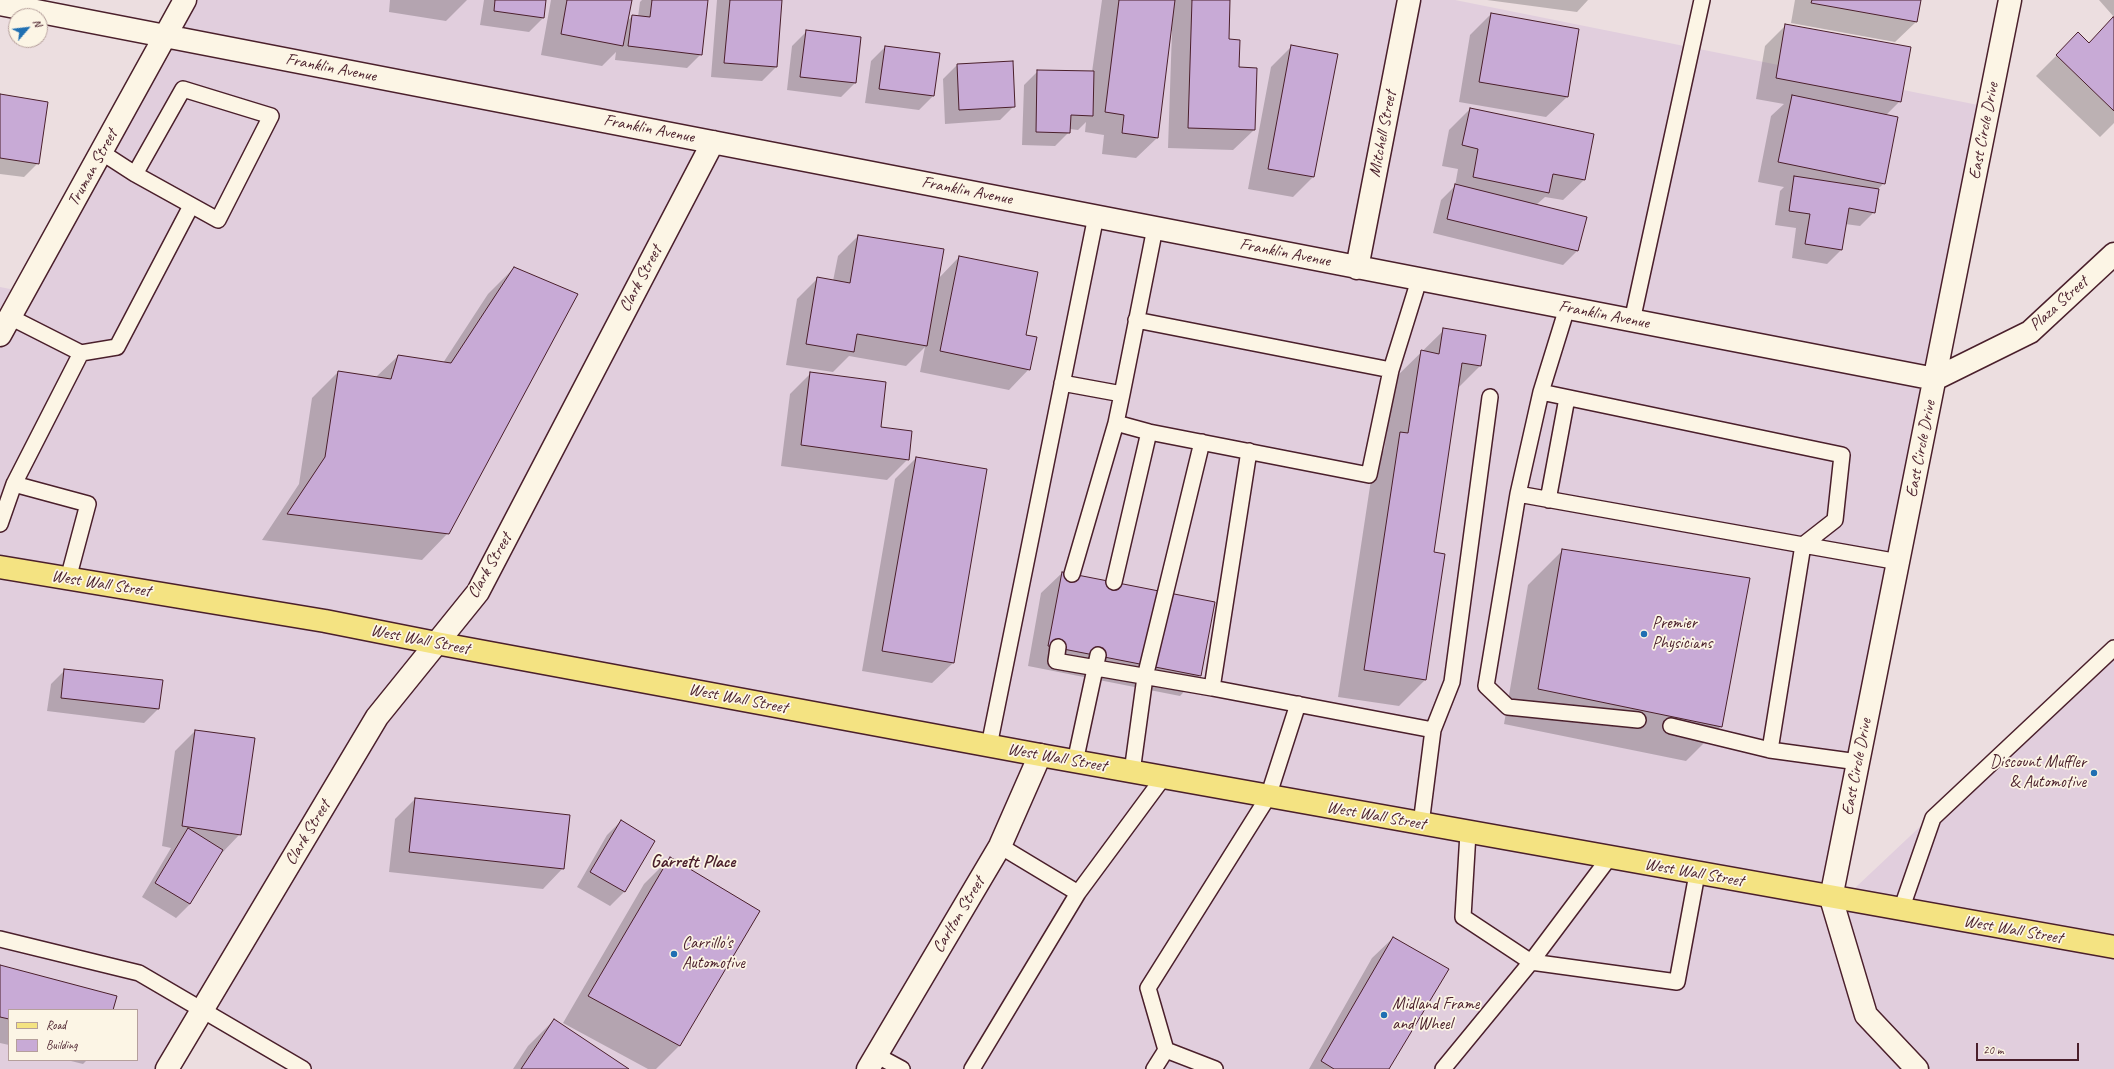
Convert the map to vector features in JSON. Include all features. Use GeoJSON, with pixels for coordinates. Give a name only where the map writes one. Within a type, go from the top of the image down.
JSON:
{"type":"FeatureCollection","features":[{"type":"Feature","properties":{"kind":"main road","name":"West Wall Street"},"geometry":{"type":"LineString","coordinates":[[0,567],[325,621],[1040,756],[1831,898],[2114,947]]}},
{"type":"Feature","properties":{"kind":"street","name":"Truman Street"},"geometry":{"type":"LineString","coordinates":[[5,326],[185,0]]}},
{"type":"Feature","properties":{"kind":"street","name":"Mitchell Street"},"geometry":{"type":"LineString","coordinates":[[1357,268],[1409,0]]}},
{"type":"Feature","properties":{"kind":"street","name":"East Circle Drive"},"geometry":{"type":"LineString","coordinates":[[1831,898],[2010,0]]}},
{"type":"Feature","properties":{"kind":"street","name":"Franklin Avenue"},"geometry":{"type":"LineString","coordinates":[[0,4],[1935,379]]}},
{"type":"Feature","properties":{"kind":"street","name":"Clark Street"},"geometry":{"type":"LineString","coordinates":[[167,1069],[377,717],[478,592],[713,142]]}},
{"type":"Feature","properties":{"kind":"street","name":"Plaza Street"},"geometry":{"type":"LineString","coordinates":[[1935,379],[2030,332],[2114,254]]}},
{"type":"Feature","properties":{"kind":"street","name":"Carlton Street"},"geometry":{"type":"LineString","coordinates":[[872,1062],[1000,846],[1040,756]]}},
{"type":"Feature","properties":{"kind":"street"},"geometry":{"type":"LineString","coordinates":[[1831,898],[1866,1015],[1917,1069]]}},
{"type":"Feature","properties":{"kind":"lane"},"geometry":{"type":"LineString","coordinates":[[1632,320],[1702,0]]}},
{"type":"Feature","properties":{"kind":"lane"},"geometry":{"type":"LineString","coordinates":[[101,152],[135,174],[218,220],[271,116],[183,89],[135,174]]}},
{"type":"Feature","properties":{"kind":"lane"},"geometry":{"type":"LineString","coordinates":[[5,326],[81,353],[117,347],[191,206]]}},
{"type":"Feature","properties":{"kind":"lane"},"geometry":{"type":"LineString","coordinates":[[989,746],[1096,216]]}},
{"type":"Feature","properties":{"kind":"lane"},"geometry":{"type":"LineString","coordinates":[[1072,574],[1116,423],[1155,228]]}},
{"type":"Feature","properties":{"kind":"lane"},"geometry":{"type":"LineString","coordinates":[[1116,423],[1149,432],[1369,475],[1391,370],[1419,280]]}},
{"type":"Feature","properties":{"kind":"lane"},"geometry":{"type":"LineString","coordinates":[[1568,308],[1541,392],[1518,494],[1486,686],[1508,707],[1638,720]]}},
{"type":"Feature","properties":{"kind":"lane"},"geometry":{"type":"LineString","coordinates":[[1136,320],[1391,370]]}},
{"type":"Feature","properties":{"kind":"lane"},"geometry":{"type":"LineString","coordinates":[[0,524],[14,484],[81,353]]}},
{"type":"Feature","properties":{"kind":"lane"},"geometry":{"type":"LineString","coordinates":[[1062,383],[1122,394]]}},
{"type":"Feature","properties":{"kind":"lane"},"geometry":{"type":"LineString","coordinates":[[1541,392],[1842,455],[1835,520],[1802,545],[1770,750]]}},
{"type":"Feature","properties":{"kind":"lane"},"geometry":{"type":"LineString","coordinates":[[1421,824],[1433,730],[1452,682],[1490,397]]}},
{"type":"Feature","properties":{"kind":"lane"},"geometry":{"type":"LineString","coordinates":[[1548,500],[1567,398]]}},
{"type":"Feature","properties":{"kind":"lane"},"geometry":{"type":"LineString","coordinates":[[1114,582],[1149,432]]}},
{"type":"Feature","properties":{"kind":"lane"},"geometry":{"type":"LineString","coordinates":[[1132,772],[1145,677],[1202,442]]}},
{"type":"Feature","properties":{"kind":"lane"},"geometry":{"type":"LineString","coordinates":[[1212,688],[1249,451]]}},
{"type":"Feature","properties":{"kind":"lane"},"geometry":{"type":"LineString","coordinates":[[14,484],[88,504],[68,578]]}},
{"type":"Feature","properties":{"kind":"lane"},"geometry":{"type":"LineString","coordinates":[[1518,494],[1899,562]]}},
{"type":"Feature","properties":{"kind":"lane"},"geometry":{"type":"LineString","coordinates":[[1058,648],[1056,661],[1096,661],[1145,677],[1212,688],[1433,730]]}},
{"type":"Feature","properties":{"kind":"lane"},"geometry":{"type":"LineString","coordinates":[[1901,910],[1933,818],[2114,648]]}},
{"type":"Feature","properties":{"kind":"lane"},"geometry":{"type":"LineString","coordinates":[[1075,762],[1096,661]]}},
{"type":"Feature","properties":{"kind":"lane"},"geometry":{"type":"LineString","coordinates":[[1154,1069],[1166,1050],[1148,988],[1268,797],[1298,704]]}},
{"type":"Feature","properties":{"kind":"lane"},"geometry":{"type":"LineString","coordinates":[[1671,726],[1770,750],[1858,762]]}},
{"type":"Feature","properties":{"kind":"lane"},"geometry":{"type":"LineString","coordinates":[[972,1069],[1078,892],[1163,778]]}},
{"type":"Feature","properties":{"kind":"lane"},"geometry":{"type":"LineString","coordinates":[[1468,833],[1463,917],[1531,962],[1677,982],[1697,874]]}},
{"type":"Feature","properties":{"kind":"lane"},"geometry":{"type":"LineString","coordinates":[[1000,846],[1078,892]]}},
{"type":"Feature","properties":{"kind":"lane"},"geometry":{"type":"LineString","coordinates":[[1443,1069],[1531,962],[1610,858]]}},
{"type":"Feature","properties":{"kind":"lane"},"geometry":{"type":"LineString","coordinates":[[0,939],[139,973],[302,1069]]}},
{"type":"Feature","properties":{"kind":"lane"},"geometry":{"type":"LineString","coordinates":[[1166,1050],[1215,1069]]}},
{"type":"Feature","properties":{"kind":"lane"},"geometry":{"type":"LineString","coordinates":[[872,1062],[902,1069]]}},
{"type":"Feature","properties":{"kind":"shaded area"},"geometry":{"type":"Polygon","coordinates":[[[184,0],[1455,0],[1993,108],[1818,899],[1839,903],[2114,644],[2114,1069],[287,1069],[200,1017],[168,1069],[0,1069],[0,287],[25,292],[175,46],[184,0]]]}},
{"type":"Feature","properties":{"kind":"building"},"geometry":{"type":"Polygon","coordinates":[[[495,0],[546,0],[544,18],[494,11],[495,0]]]}},
{"type":"Feature","properties":{"kind":"building"},"geometry":{"type":"Polygon","coordinates":[[[567,0],[632,0],[623,46],[561,34],[567,0]]]}},
{"type":"Feature","properties":{"kind":"building"},"geometry":{"type":"Polygon","coordinates":[[[652,0],[708,0],[702,55],[628,46],[632,15],[650,17],[652,0]]]}},
{"type":"Feature","properties":{"kind":"building"},"geometry":{"type":"Polygon","coordinates":[[[730,0],[782,0],[777,67],[724,63],[730,0]]]}},
{"type":"Feature","properties":{"kind":"building"},"geometry":{"type":"Polygon","coordinates":[[[1119,0],[1175,0],[1158,138],[1122,133],[1124,115],[1105,112],[1119,0]]]}},
{"type":"Feature","properties":{"kind":"building"},"geometry":{"type":"Polygon","coordinates":[[[1192,0],[1230,0],[1229,39],[1240,40],[1239,67],[1257,68],[1255,130],[1188,128],[1192,0]]]}},
{"type":"Feature","properties":{"kind":"building"},"geometry":{"type":"Polygon","coordinates":[[[1812,0],[1921,0],[1917,22],[1811,3],[1812,0]]]}},
{"type":"Feature","properties":{"kind":"building"},"geometry":{"type":"Polygon","coordinates":[[[1491,13],[1579,29],[1568,97],[1479,82],[1491,13]]]}},
{"type":"Feature","properties":{"kind":"building"},"geometry":{"type":"Polygon","coordinates":[[[2113,17],[2114,111],[2056,55],[2078,32],[2089,43],[2113,17]]]}},
{"type":"Feature","properties":{"kind":"building"},"geometry":{"type":"Polygon","coordinates":[[[1785,24],[1911,47],[1901,102],[1776,78],[1785,24]]]}},
{"type":"Feature","properties":{"kind":"building"},"geometry":{"type":"Polygon","coordinates":[[[806,30],[861,37],[856,83],[800,77],[806,30]]]}},
{"type":"Feature","properties":{"kind":"building"},"geometry":{"type":"Polygon","coordinates":[[[1291,45],[1338,54],[1314,177],[1268,169],[1291,45]]]}},
{"type":"Feature","properties":{"kind":"building"},"geometry":{"type":"Polygon","coordinates":[[[885,46],[940,53],[934,96],[879,89],[885,46]]]}},
{"type":"Feature","properties":{"kind":"building"},"geometry":{"type":"Polygon","coordinates":[[[1013,61],[1015,107],[959,110],[957,64],[1013,61]]]}},
{"type":"Feature","properties":{"kind":"building"},"geometry":{"type":"Polygon","coordinates":[[[1037,70],[1094,71],[1093,116],[1071,115],[1070,133],[1036,132],[1037,70]]]}},
{"type":"Feature","properties":{"kind":"building"},"geometry":{"type":"Polygon","coordinates":[[[0,94],[48,102],[39,164],[0,158],[0,94]]]}},
{"type":"Feature","properties":{"kind":"building"},"geometry":{"type":"Polygon","coordinates":[[[1792,95],[1898,117],[1885,184],[1778,162],[1792,95]]]}},
{"type":"Feature","properties":{"kind":"building"},"geometry":{"type":"Polygon","coordinates":[[[1470,108],[1594,134],[1585,180],[1553,174],[1549,193],[1473,177],[1478,149],[1462,145],[1470,108]]]}},
{"type":"Feature","properties":{"kind":"building"},"geometry":{"type":"Polygon","coordinates":[[[1794,176],[1879,189],[1875,213],[1849,208],[1842,250],[1805,244],[1810,214],[1789,211],[1794,176]]]}},
{"type":"Feature","properties":{"kind":"building"},"geometry":{"type":"Polygon","coordinates":[[[1455,184],[1587,217],[1578,251],[1447,219],[1455,184]]]}},
{"type":"Feature","properties":{"kind":"building"},"geometry":{"type":"Polygon","coordinates":[[[858,235],[944,249],[927,346],[857,334],[854,352],[806,344],[817,277],[850,283],[858,235]]]}},
{"type":"Feature","properties":{"kind":"building"},"geometry":{"type":"Polygon","coordinates":[[[959,256],[1038,272],[1026,335],[1037,337],[1030,370],[940,351],[959,256]]]}},
{"type":"Feature","properties":{"kind":"building"},"geometry":{"type":"Polygon","coordinates":[[[514,267],[578,294],[449,534],[287,514],[325,457],[338,371],[391,379],[398,355],[451,363],[514,267]]]}},
{"type":"Feature","properties":{"kind":"building"},"geometry":{"type":"Polygon","coordinates":[[[1443,328],[1486,335],[1481,366],[1462,363],[1434,552],[1445,554],[1426,680],[1364,670],[1400,432],[1408,433],[1421,350],[1439,354],[1443,328]]]}},
{"type":"Feature","properties":{"kind":"building"},"geometry":{"type":"Polygon","coordinates":[[[810,372],[886,382],[881,427],[912,431],[909,460],[801,445],[810,372]]]}},
{"type":"Feature","properties":{"kind":"building"},"geometry":{"type":"Polygon","coordinates":[[[916,457],[987,469],[954,663],[882,651],[916,457]]]}},
{"type":"Feature","properties":{"kind":"building","name":"Premier Physicians"},"geometry":{"type":"Polygon","coordinates":[[[1562,549],[1750,578],[1722,727],[1538,689],[1562,549]]]}},
{"type":"Feature","properties":{"kind":"building"},"geometry":{"type":"Polygon","coordinates":[[[1062,572],[1215,602],[1201,676],[1048,646],[1062,572]]]}},
{"type":"Feature","properties":{"kind":"building"},"geometry":{"type":"Polygon","coordinates":[[[64,669],[163,680],[159,709],[61,698],[64,669]]]}},
{"type":"Feature","properties":{"kind":"building"},"geometry":{"type":"Polygon","coordinates":[[[195,730],[255,738],[241,835],[182,826],[195,730]]]}},
{"type":"Feature","properties":{"kind":"building"},"geometry":{"type":"Polygon","coordinates":[[[415,798],[570,815],[564,869],[409,852],[415,798]]]}},
{"type":"Feature","properties":{"kind":"building"},"geometry":{"type":"Polygon","coordinates":[[[621,820],[655,841],[625,892],[590,872],[621,820]]]}},
{"type":"Feature","properties":{"kind":"building"},"geometry":{"type":"Polygon","coordinates":[[[188,828],[223,850],[190,904],[155,883],[188,828]]]}},
{"type":"Feature","properties":{"kind":"building","name":"Carrillo's Automotive"},"geometry":{"type":"Polygon","coordinates":[[[670,857],[760,911],[680,1046],[588,996],[670,857]]]}},
{"type":"Feature","properties":{"kind":"building","name":"Midland Frame and Wheel"},"geometry":{"type":"Polygon","coordinates":[[[1393,937],[1449,969],[1389,1069],[1334,1069],[1321,1061],[1393,937]]]}},
{"type":"Feature","properties":{"kind":"building"},"geometry":{"type":"Polygon","coordinates":[[[0,965],[117,996],[113,1009],[8,1009],[8,1019],[0,1017],[0,965]]]}},
{"type":"Feature","properties":{"kind":"building"},"geometry":{"type":"Polygon","coordinates":[[[554,1019],[629,1069],[521,1069],[554,1019]]]}},
{"type":"Feature","properties":{"kind":"place","name":"Premier Physicians"},"geometry":{"type":"Point","coordinates":[1644,634]}},
{"type":"Feature","properties":{"kind":"place","name":"Discount Muffler & Automotive"},"geometry":{"type":"Point","coordinates":[2094,773]}},
{"type":"Feature","properties":{"kind":"place","name":"Carrillo's Automotive"},"geometry":{"type":"Point","coordinates":[674,954]}},
{"type":"Feature","properties":{"kind":"place","name":"Midland Frame and Wheel"},"geometry":{"type":"Point","coordinates":[1384,1015]}},
{"type":"Feature","properties":{"kind":"district","name":"Garrett Place"},"geometry":{"type":"Point","coordinates":[693,862]}}]}
